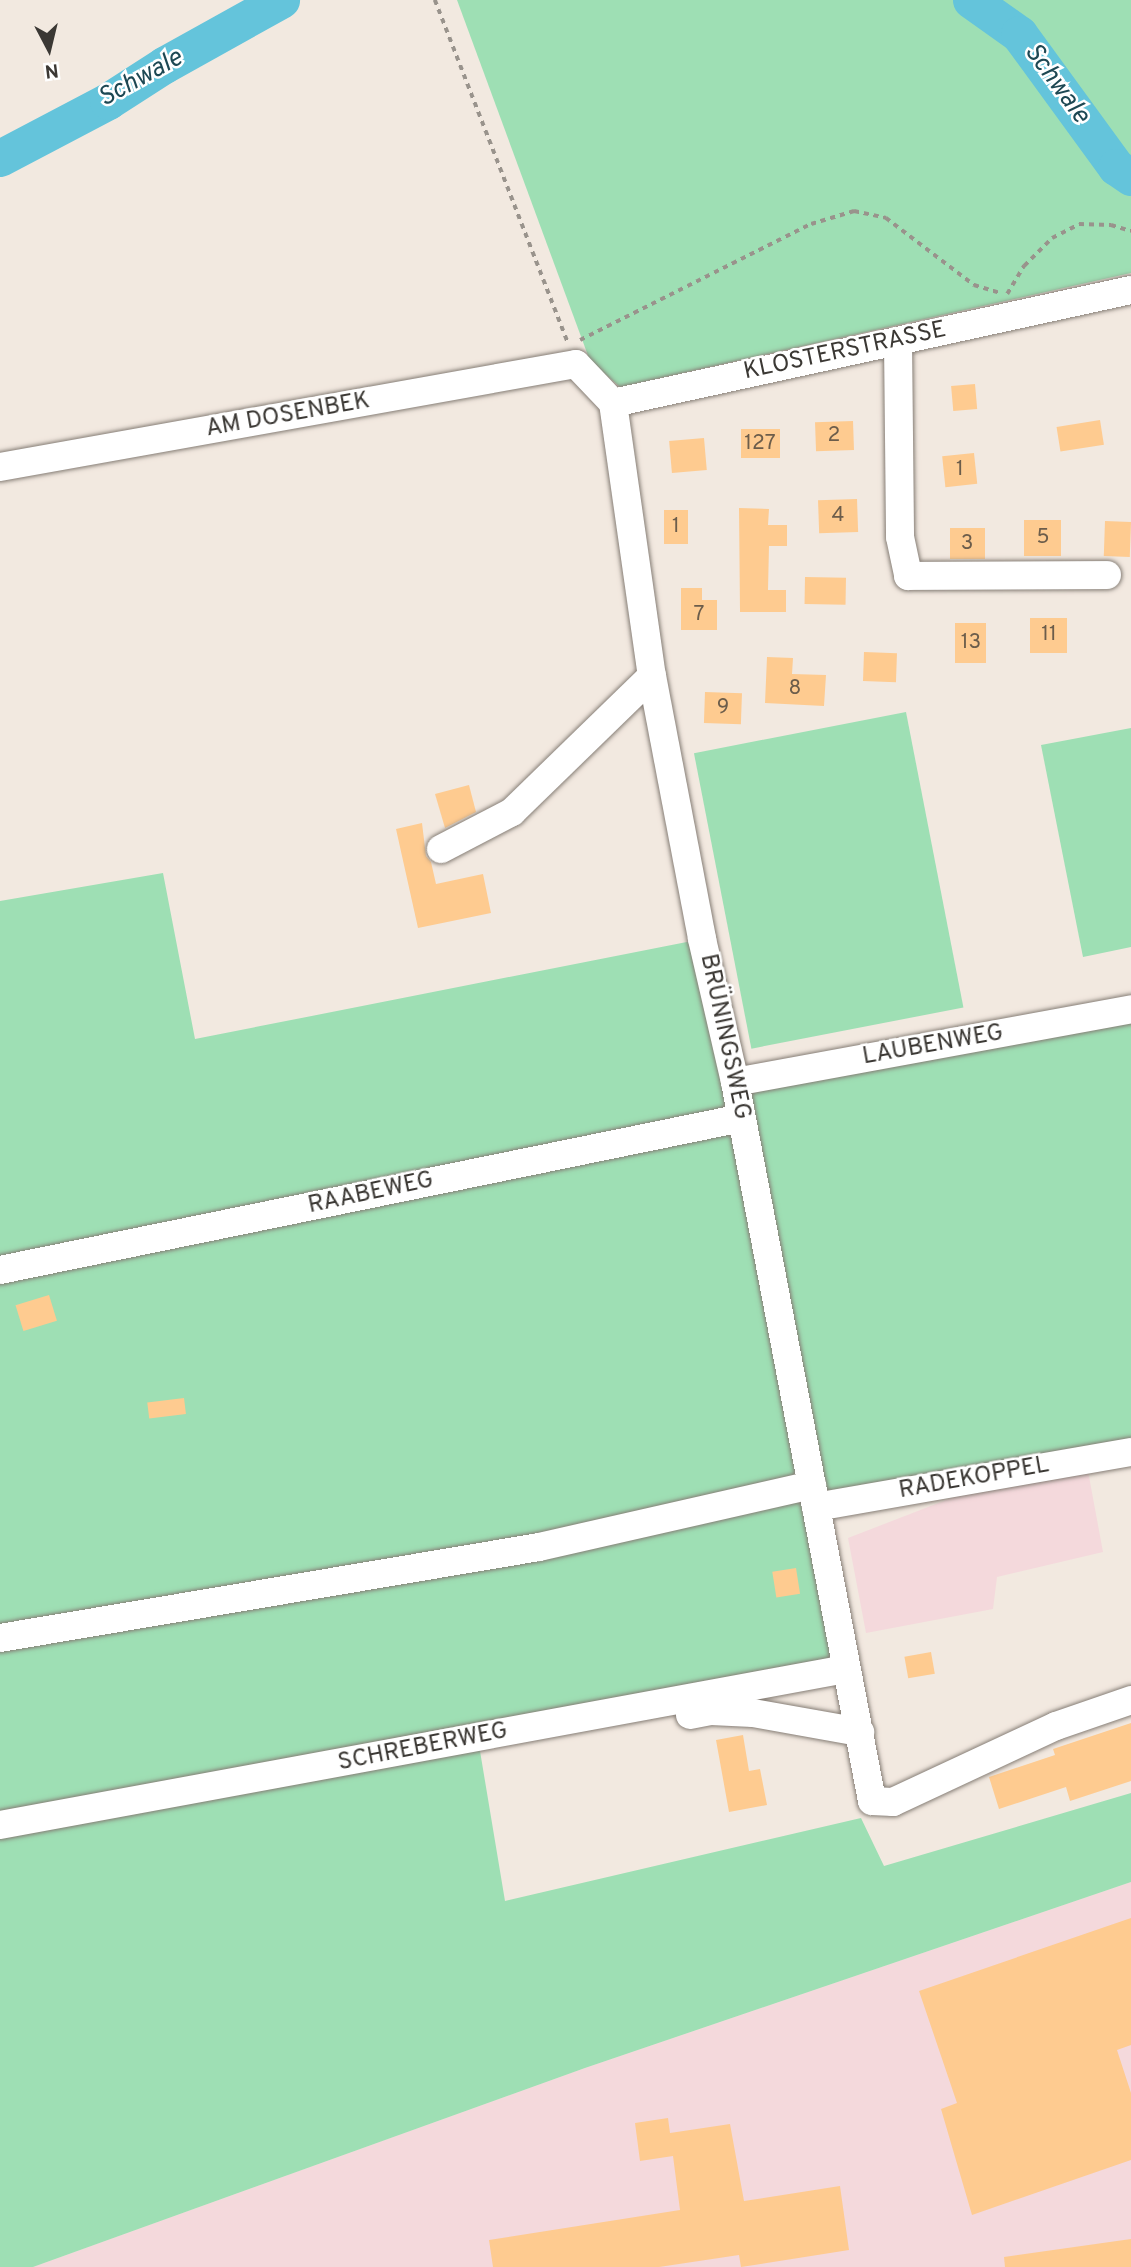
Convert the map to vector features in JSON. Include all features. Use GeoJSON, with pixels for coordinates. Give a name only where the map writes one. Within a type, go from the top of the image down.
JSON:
{"type":"FeatureCollection","features":[{"type":"Feature","properties":{"kind":"street","name":"KLOSTERSTRASSE"},"geometry":{"type":"LineString","coordinates":[[613,403],[898,341],[1012,305],[1131,290]]}},
{"type":"Feature","properties":{"kind":"street"},"geometry":{"type":"LineString","coordinates":[[898,341],[900,537],[908,576],[1107,575]]}},
{"type":"Feature","properties":{"kind":"street","name":"AM DOSENBEK"},"geometry":{"type":"LineString","coordinates":[[0,467],[576,364],[613,403]]}},
{"type":"Feature","properties":{"kind":"street","name":"BRÜNINGSWEG"},"geometry":{"type":"LineString","coordinates":[[613,403],[652,676],[702,939],[735,1082],[872,1801],[893,1802],[1056,1726],[1131,1700]]}},
{"type":"Feature","properties":{"kind":"street"},"geometry":{"type":"LineString","coordinates":[[441,849],[512,812],[652,676]]}},
{"type":"Feature","properties":{"kind":"street","name":"LAUBENWEG"},"geometry":{"type":"LineString","coordinates":[[735,1082],[1131,1009]]}},
{"type":"Feature","properties":{"kind":"street","name":"RAABEWEG"},"geometry":{"type":"LineString","coordinates":[[0,1270],[742,1118]]}},
{"type":"Feature","properties":{"kind":"street","name":"RADEKOPPEL"},"geometry":{"type":"LineString","coordinates":[[0,1638],[814,1496],[1131,1452]]}},
{"type":"Feature","properties":{"kind":"street","name":"SCHREBERWEG"},"geometry":{"type":"LineString","coordinates":[[0,1825],[846,1669]]}},
{"type":"Feature","properties":{"kind":"street"},"geometry":{"type":"LineString","coordinates":[[575,1737],[711,1711],[753,1713],[860,1732]]}},
{"type":"Feature","properties":{"kind":"path"},"geometry":{"type":"LineString","coordinates":[[435,0],[569,346],[811,224],[854,211],[886,218],[974,285],[1012,305],[1024,266],[1052,239],[1079,225],[1111,225],[1131,231]]}},
{"type":"Feature","properties":{"kind":"shaded area"},"geometry":{"type":"Polygon","coordinates":[[[1088,1471],[1103,1552],[997,1577],[993,1609],[866,1633],[848,1538],[954,1497],[1088,1471]]]}},
{"type":"Feature","properties":{"kind":"shaded area"},"geometry":{"type":"Polygon","coordinates":[[[1131,1882],[1131,2267],[33,2267],[585,2068],[1131,1882]]]}},
{"type":"Feature","properties":{"kind":"green space"},"geometry":{"type":"Polygon","coordinates":[[[457,0],[1131,0],[1131,273],[620,387],[590,361],[457,0]]]}},
{"type":"Feature","properties":{"kind":"green space"},"geometry":{"type":"Polygon","coordinates":[[[906,712],[963,1007],[751,1049],[694,753],[906,712]]]}},
{"type":"Feature","properties":{"kind":"green space"},"geometry":{"type":"Polygon","coordinates":[[[1131,728],[1131,947],[1083,957],[1041,745],[1131,728]]]}},
{"type":"Feature","properties":{"kind":"green space"},"geometry":{"type":"Polygon","coordinates":[[[163,873],[195,1039],[702,939],[736,1082],[1131,1009],[1131,1452],[816,1507],[846,1669],[478,1739],[505,1901],[861,1818],[884,1866],[1131,1793],[1131,1882],[585,2068],[33,2267],[0,2267],[0,901],[163,873]]]}},
{"type":"Feature","properties":{"kind":"building"},"geometry":{"type":"Polygon","coordinates":[[[975,384],[977,409],[953,411],[951,386],[975,384]]]}},
{"type":"Feature","properties":{"kind":"building"},"geometry":{"type":"Polygon","coordinates":[[[1100,420],[1104,445],[1060,452],[1057,427],[1100,420]]]}},
{"type":"Feature","properties":{"kind":"building"},"geometry":{"type":"Polygon","coordinates":[[[853,421],[854,450],[816,451],[815,422],[853,421]]]}},
{"type":"Feature","properties":{"kind":"building"},"geometry":{"type":"Polygon","coordinates":[[[741,429],[780,429],[780,458],[741,458],[741,429]]]}},
{"type":"Feature","properties":{"kind":"building"},"geometry":{"type":"Polygon","coordinates":[[[704,438],[707,470],[672,473],[669,441],[704,438]]]}},
{"type":"Feature","properties":{"kind":"building"},"geometry":{"type":"Polygon","coordinates":[[[974,453],[977,484],[945,487],[942,456],[974,453]]]}},
{"type":"Feature","properties":{"kind":"building"},"geometry":{"type":"Polygon","coordinates":[[[857,499],[858,532],[819,533],[818,500],[857,499]]]}},
{"type":"Feature","properties":{"kind":"building"},"geometry":{"type":"Polygon","coordinates":[[[739,508],[769,509],[768,525],[787,525],[787,546],[769,546],[768,590],[786,590],[786,612],[740,612],[739,508]]]}},
{"type":"Feature","properties":{"kind":"building"},"geometry":{"type":"Polygon","coordinates":[[[664,510],[688,510],[688,544],[664,544],[664,510]]]}},
{"type":"Feature","properties":{"kind":"building"},"geometry":{"type":"Polygon","coordinates":[[[1024,520],[1061,520],[1061,556],[1024,556],[1024,520]]]}},
{"type":"Feature","properties":{"kind":"building"},"geometry":{"type":"Polygon","coordinates":[[[1105,521],[1131,522],[1130,557],[1104,556],[1105,521]]]}},
{"type":"Feature","properties":{"kind":"building"},"geometry":{"type":"Polygon","coordinates":[[[950,528],[985,528],[985,559],[950,559],[950,528]]]}},
{"type":"Feature","properties":{"kind":"building"},"geometry":{"type":"Polygon","coordinates":[[[805,577],[846,578],[846,605],[805,604],[805,577]]]}},
{"type":"Feature","properties":{"kind":"building"},"geometry":{"type":"Polygon","coordinates":[[[681,588],[702,588],[702,600],[717,600],[717,630],[681,630],[681,588]]]}},
{"type":"Feature","properties":{"kind":"building"},"geometry":{"type":"Polygon","coordinates":[[[1030,618],[1067,618],[1067,653],[1030,653],[1030,618]]]}},
{"type":"Feature","properties":{"kind":"building"},"geometry":{"type":"Polygon","coordinates":[[[955,623],[986,623],[986,663],[955,663],[955,623]]]}},
{"type":"Feature","properties":{"kind":"building"},"geometry":{"type":"Polygon","coordinates":[[[864,652],[897,653],[896,682],[863,681],[864,652]]]}},
{"type":"Feature","properties":{"kind":"building"},"geometry":{"type":"Polygon","coordinates":[[[767,657],[793,658],[792,674],[826,675],[824,706],[765,703],[767,657]]]}},
{"type":"Feature","properties":{"kind":"building"},"geometry":{"type":"Polygon","coordinates":[[[705,692],[742,693],[741,724],[704,723],[705,692]]]}},
{"type":"Feature","properties":{"kind":"building"},"geometry":{"type":"Polygon","coordinates":[[[469,785],[476,812],[445,828],[435,794],[469,785]]]}},
{"type":"Feature","properties":{"kind":"building"},"geometry":{"type":"Polygon","coordinates":[[[422,823],[426,856],[431,862],[436,884],[483,874],[491,913],[418,928],[396,829],[422,823]]]}},
{"type":"Feature","properties":{"kind":"building"},"geometry":{"type":"Polygon","coordinates":[[[49,1295],[57,1321],[23,1331],[16,1305],[49,1295]]]}},
{"type":"Feature","properties":{"kind":"building"},"geometry":{"type":"Polygon","coordinates":[[[184,1398],[186,1414],[149,1418],[147,1403],[184,1398]]]}},
{"type":"Feature","properties":{"kind":"building"},"geometry":{"type":"Polygon","coordinates":[[[796,1568],[800,1594],[776,1597],[772,1572],[796,1568]]]}},
{"type":"Feature","properties":{"kind":"building"},"geometry":{"type":"Polygon","coordinates":[[[931,1652],[935,1674],[908,1678],[904,1657],[931,1652]]]}},
{"type":"Feature","properties":{"kind":"building"},"geometry":{"type":"Polygon","coordinates":[[[1131,1723],[1131,1781],[1070,1801],[1066,1787],[999,1809],[989,1777],[1055,1755],[1053,1749],[1131,1723]]]}},
{"type":"Feature","properties":{"kind":"building"},"geometry":{"type":"Polygon","coordinates":[[[743,1735],[749,1771],[760,1769],[767,1805],[729,1812],[716,1740],[743,1735]]]}},
{"type":"Feature","properties":{"kind":"building"},"geometry":{"type":"Polygon","coordinates":[[[1131,1918],[1131,2045],[1117,2050],[1131,2093],[1131,2160],[972,2215],[941,2109],[957,2103],[919,1991],[1131,1918]]]}},
{"type":"Feature","properties":{"kind":"building"},"geometry":{"type":"Polygon","coordinates":[[[668,2118],[670,2133],[730,2124],[744,2201],[840,2186],[849,2250],[741,2267],[739,2255],[659,2267],[493,2267],[489,2240],[680,2210],[673,2156],[640,2161],[635,2123],[668,2118]]]}},
{"type":"Feature","properties":{"kind":"building"},"geometry":{"type":"Polygon","coordinates":[[[1131,2239],[1131,2267],[1005,2267],[1004,2257],[1131,2239]]]}},
{"type":"Feature","properties":{"kind":"waterway","name":"Schwale"},"geometry":{"type":"LineString","coordinates":[[0,158],[108,101],[164,65],[281,0]]}},
{"type":"Feature","properties":{"kind":"waterway","name":"Schwale"},"geometry":{"type":"LineString","coordinates":[[971,0],[1019,34],[1116,167],[1131,177]]}}]}
